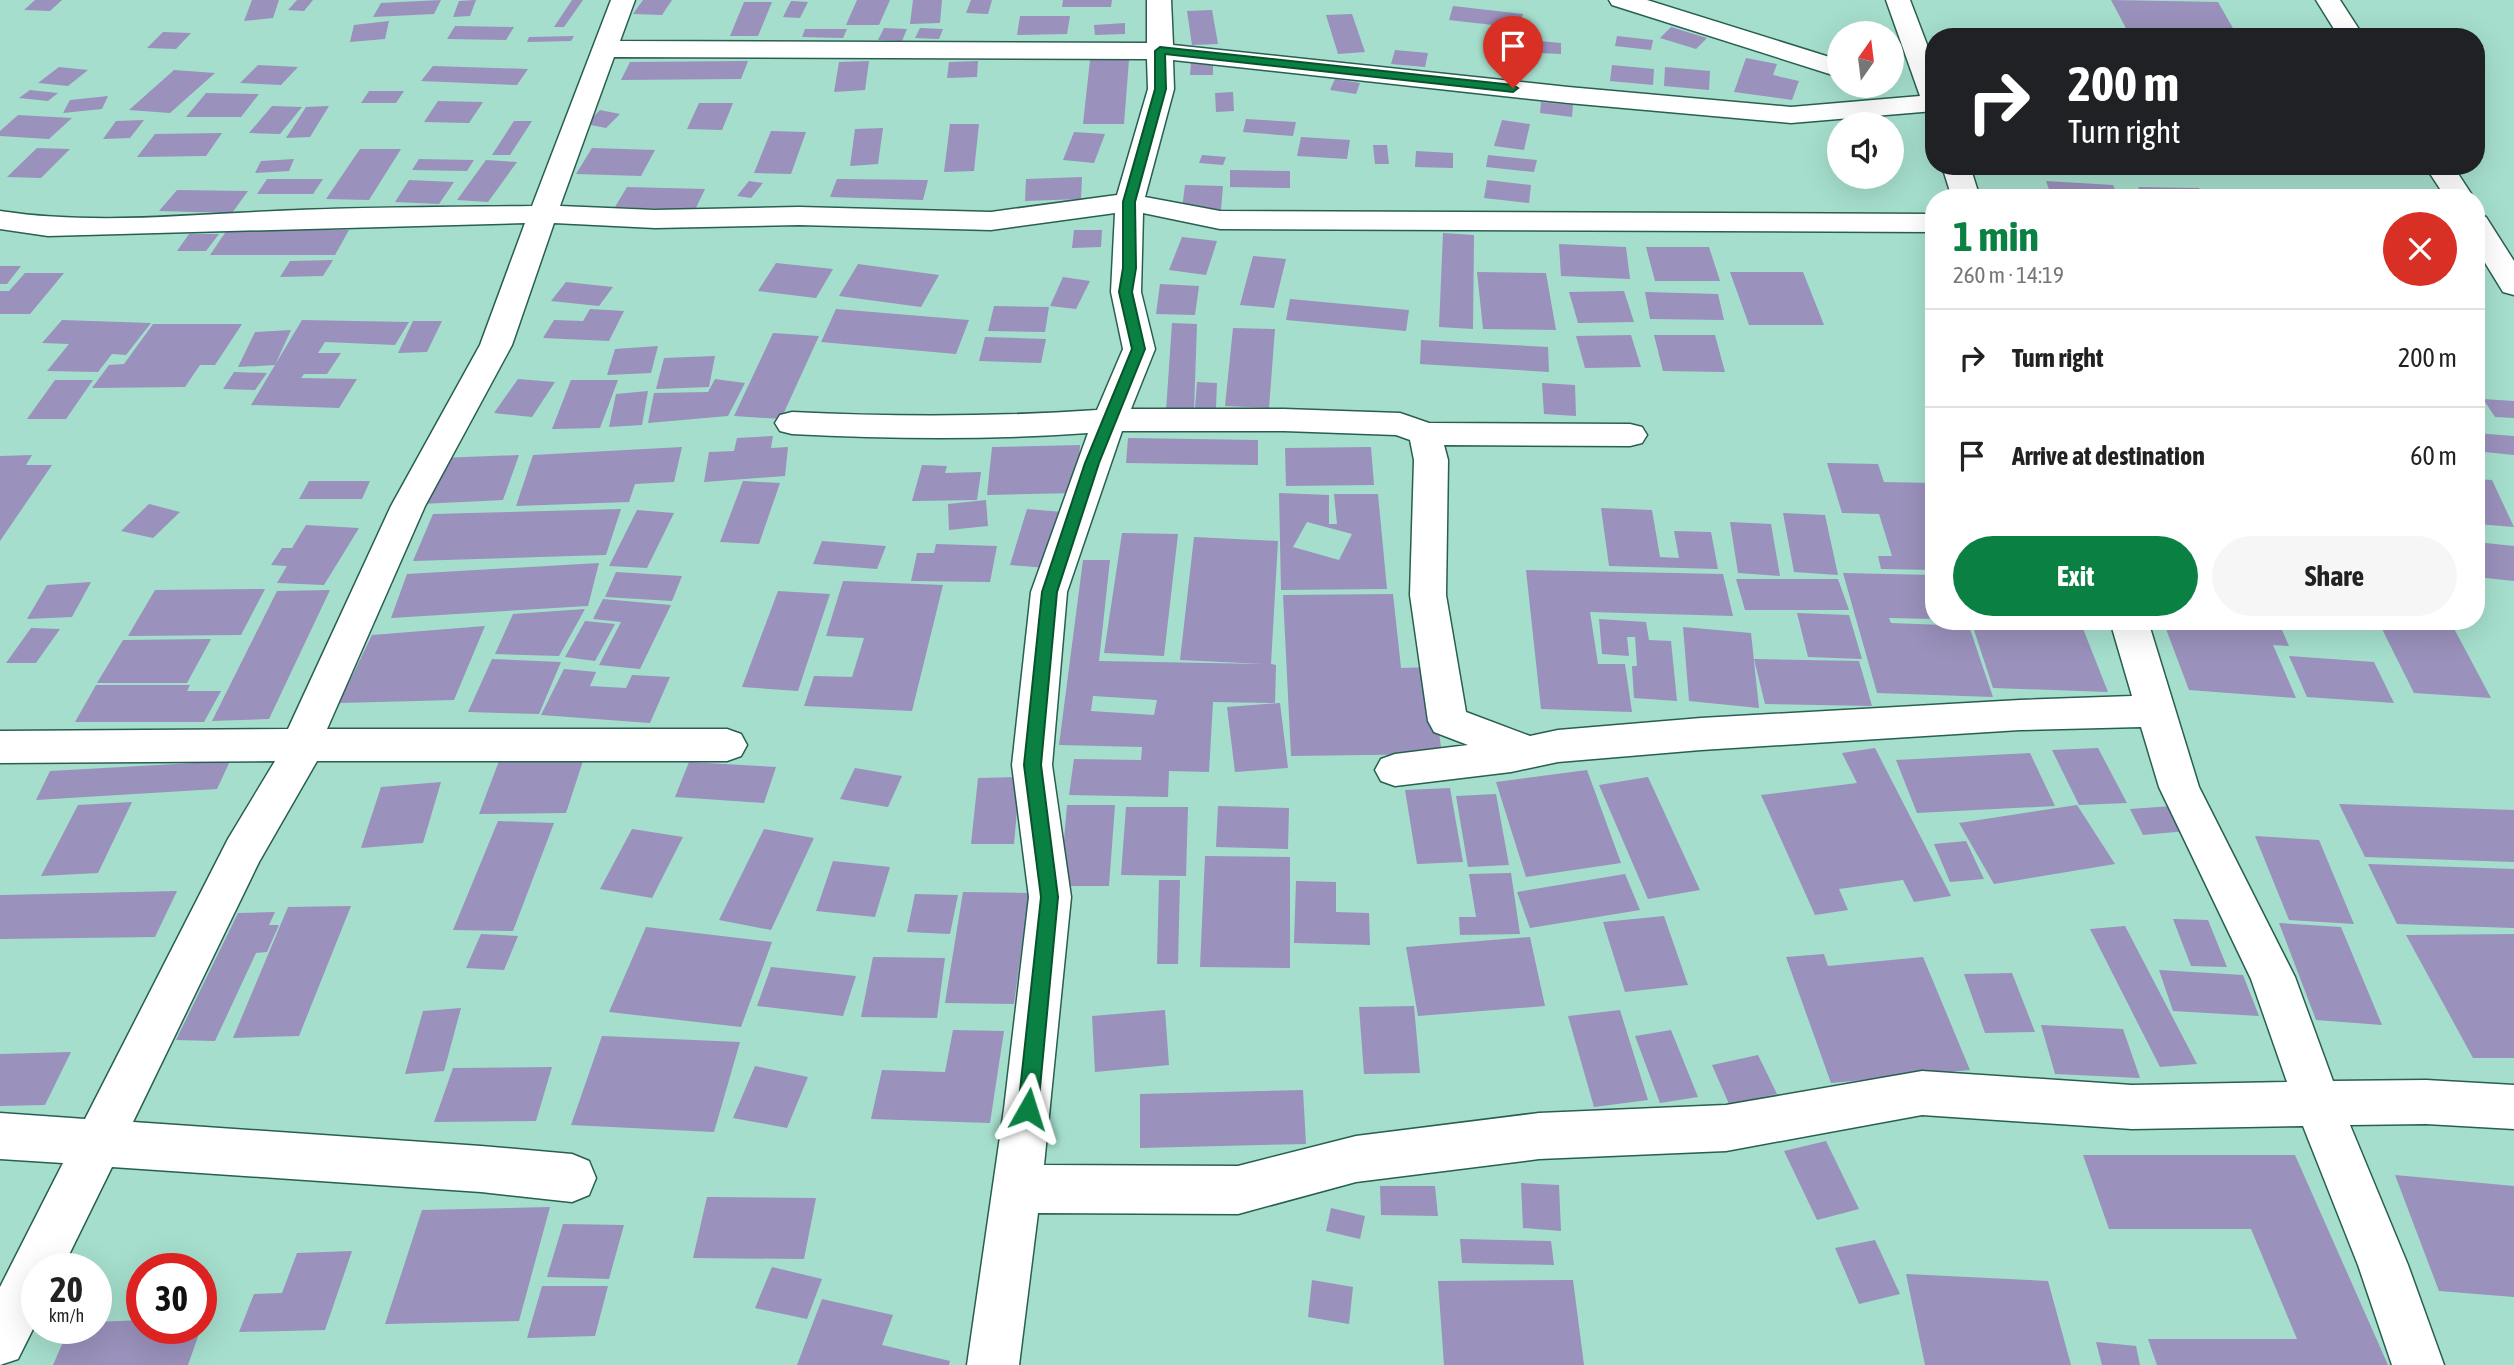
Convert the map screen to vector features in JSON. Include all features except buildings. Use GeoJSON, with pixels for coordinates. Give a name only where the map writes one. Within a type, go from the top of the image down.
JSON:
{"type":"FeatureCollection","features":[{"type":"Feature","properties":{"kind":"street"},"geometry":{"type":"LineString","coordinates":[[0,1341],[243,851],[306,745],[309,724],[408,506],[496,345],[623,0]]}},
{"type":"Feature","properties":{"kind":"street"},"geometry":{"type":"LineString","coordinates":[[993,1365],[1028,1109],[1049,897],[1032,765],[1049,592],[1092,463],[1139,349],[1126,292],[1129,268],[1129,202],[1161,89],[1159,0]]}},
{"type":"Feature","properties":{"kind":"street"},"geometry":{"type":"LineString","coordinates":[[1621,0],[1761,41],[1827,65]]}},
{"type":"Feature","properties":{"kind":"street"},"geometry":{"type":"LineString","coordinates":[[1898,0],[1925,76]]}},
{"type":"Feature","properties":{"kind":"street"},"geometry":{"type":"LineString","coordinates":[[2328,0],[2347,28]]}},
{"type":"Feature","properties":{"kind":"street"},"geometry":{"type":"LineString","coordinates":[[604,49],[1160,51],[1568,95],[1791,115],[1925,103]]}},
{"type":"Feature","properties":{"kind":"street"},"geometry":{"type":"LineString","coordinates":[[1904,92],[1925,99]]}},
{"type":"Feature","properties":{"kind":"street"},"geometry":{"type":"LineString","coordinates":[[0,220],[48,227],[544,214],[655,219],[799,216],[991,221],[1129,202],[1220,220],[1925,223]]}},
{"type":"Feature","properties":{"kind":"street"},"geometry":{"type":"LineString","coordinates":[[2485,238],[2514,286]]}},
{"type":"Feature","properties":{"kind":"street"},"geometry":{"type":"LineString","coordinates":[[793,423],[873,427],[1015,427],[1110,419],[1400,424],[1425,434],[1630,435]]}},
{"type":"Feature","properties":{"kind":"street"},"geometry":{"type":"LineString","coordinates":[[1425,434],[1431,460],[1427,508],[1427,595],[1448,721],[1529,752]]}},
{"type":"Feature","properties":{"kind":"street"},"geometry":{"type":"LineString","coordinates":[[2132,630],[2179,788],[2273,977],[2318,1104],[2383,1265],[2418,1365]]}},
{"type":"Feature","properties":{"kind":"street"},"geometry":{"type":"LineString","coordinates":[[1395,770],[1558,746],[2020,715],[2156,711]]}},
{"type":"Feature","properties":{"kind":"street"},"geometry":{"type":"LineString","coordinates":[[0,747],[624,743],[727,745]]}},
{"type":"Feature","properties":{"kind":"street"},"geometry":{"type":"LineString","coordinates":[[1017,1189],[1238,1190],[1356,1159],[1539,1136],[1726,1128],[1922,1093],[2132,1107],[2426,1102],[2514,1107]]}},
{"type":"Feature","properties":{"kind":"street"},"geometry":{"type":"LineString","coordinates":[[0,1136],[481,1169],[572,1178]]}},
{"type":"Feature","properties":{"kind":"route"},"geometry":{"type":"LineString","coordinates":[[1028,1109],[1049,897],[1032,765],[1049,592],[1092,463],[1139,349],[1126,292],[1129,268],[1129,202],[1161,89],[1160,51],[1513,88]]}}]}
